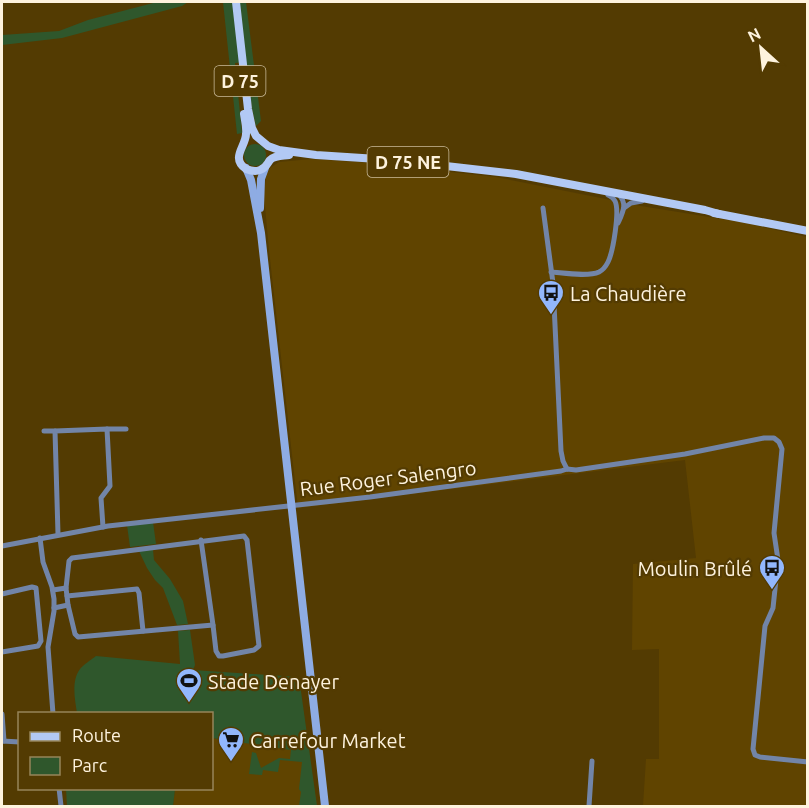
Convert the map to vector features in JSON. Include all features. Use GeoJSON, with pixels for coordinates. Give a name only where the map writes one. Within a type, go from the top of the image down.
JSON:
{"type":"FeatureCollection","features":[{"type":"Feature","properties":{"kind":"main road","name":"D 75"},"geometry":{"type":"LineString","coordinates":[[236,2],[240,79],[246,132],[243,144]]}},
{"type":"Feature","properties":{"kind":"main road","name":"D 75"},"geometry":{"type":"LineString","coordinates":[[237,16],[250,117],[255,134],[264,143]]}},
{"type":"Feature","properties":{"kind":"main road"},"geometry":{"type":"LineString","coordinates":[[261,233],[261,186],[267,164],[270,152],[264,143],[252,140],[243,144],[239,151],[242,165],[255,171],[267,164]]}},
{"type":"Feature","properties":{"kind":"main road","name":"D 75 NE"},"geometry":{"type":"LineString","coordinates":[[264,143],[284,151],[316,155],[393,160],[499,172],[702,209],[718,214]]}},
{"type":"Feature","properties":{"kind":"main road","name":"D 75 NE"},"geometry":{"type":"LineString","coordinates":[[267,164],[277,157],[316,155]]}},
{"type":"Feature","properties":{"kind":"main road"},"geometry":{"type":"LineString","coordinates":[[246,168],[252,182],[261,233],[325,807]]}},
{"type":"Feature","properties":{"kind":"main road","name":"D 75 NE"},"geometry":{"type":"LineString","coordinates":[[619,195],[679,209],[742,218],[807,231]]}},
{"type":"Feature","properties":{"kind":"street"},"geometry":{"type":"LineString","coordinates":[[617,208],[615,200],[619,195]]}},
{"type":"Feature","properties":{"kind":"street"},"geometry":{"type":"LineString","coordinates":[[552,272],[589,274],[602,270],[610,259],[617,224],[619,195]]}},
{"type":"Feature","properties":{"kind":"street"},"geometry":{"type":"LineString","coordinates":[[617,224],[624,208],[619,195]]}},
{"type":"Feature","properties":{"kind":"street"},"geometry":{"type":"LineString","coordinates":[[624,208],[631,203],[642,201]]}},
{"type":"Feature","properties":{"kind":"street"},"geometry":{"type":"LineString","coordinates":[[543,208],[552,272],[561,451],[563,463],[567,468]]}},
{"type":"Feature","properties":{"kind":"street"},"geometry":{"type":"LineString","coordinates":[[103,526],[101,498],[110,486],[107,429]]}},
{"type":"Feature","properties":{"kind":"street"},"geometry":{"type":"LineString","coordinates":[[44,432],[126,429]]}},
{"type":"Feature","properties":{"kind":"street"},"geometry":{"type":"LineString","coordinates":[[55,431],[58,534]]}},
{"type":"Feature","properties":{"kind":"street","name":"Rue Roger Salengro"},"geometry":{"type":"LineString","coordinates":[[2,546],[103,526],[363,498],[561,471],[567,468],[574,471],[774,438],[777,439],[782,449],[774,533],[778,560],[772,611],[765,626],[753,749],[760,757],[807,762]]}},
{"type":"Feature","properties":{"kind":"street"},"geometry":{"type":"LineString","coordinates":[[201,540],[213,625],[216,651],[219,656],[224,656],[254,650],[259,646],[246,537],[240,535],[201,540],[72,558],[69,561],[66,588],[68,605],[75,634],[78,637],[213,625]]}},
{"type":"Feature","properties":{"kind":"street"},"geometry":{"type":"LineString","coordinates":[[40,538],[43,562],[53,590],[54,608],[48,647],[53,712]]}},
{"type":"Feature","properties":{"kind":"street"},"geometry":{"type":"LineString","coordinates":[[2,594],[35,587],[40,644],[2,652]]}},
{"type":"Feature","properties":{"kind":"street"},"geometry":{"type":"LineString","coordinates":[[53,590],[66,588]]}},
{"type":"Feature","properties":{"kind":"street"},"geometry":{"type":"LineString","coordinates":[[67,596],[137,590],[140,592],[143,631]]}},
{"type":"Feature","properties":{"kind":"street"},"geometry":{"type":"LineString","coordinates":[[54,608],[68,605]]}},
{"type":"Feature","properties":{"kind":"street"},"geometry":{"type":"LineString","coordinates":[[2,714],[3,741],[18,742]]}},
{"type":"Feature","properties":{"kind":"street"},"geometry":{"type":"LineString","coordinates":[[589,807],[592,761]]}},
{"type":"Feature","properties":{"kind":"street"},"geometry":{"type":"LineString","coordinates":[[59,790],[61,807]]}},
{"type":"Feature","properties":{"kind":"shaded area"},"geometry":{"type":"Polygon","coordinates":[[[311,159],[496,177],[641,206],[740,222],[807,237],[807,806],[643,806],[646,759],[659,759],[659,649],[632,650],[633,564],[696,558],[685,460],[298,508],[264,195],[266,176],[270,168],[279,162],[311,159]]]}},
{"type":"Feature","properties":{"kind":"shaded area"},"geometry":{"type":"Polygon","coordinates":[[[213,738],[279,747],[309,754],[317,806],[173,806],[175,790],[213,790],[213,738]]]}},
{"type":"Feature","properties":{"kind":"green space"},"geometry":{"type":"Polygon","coordinates":[[[157,2],[188,2],[182,6],[62,38],[2,45],[2,35],[59,31],[88,20],[157,2]]]}},
{"type":"Feature","properties":{"kind":"green space"},"geometry":{"type":"Polygon","coordinates":[[[223,2],[246,2],[261,121],[256,126],[246,62],[235,63],[242,133],[237,134],[223,2]]]}},
{"type":"Feature","properties":{"kind":"green space"},"geometry":{"type":"Polygon","coordinates":[[[251,144],[259,144],[266,151],[266,159],[259,166],[251,166],[244,159],[244,151],[251,144]]]}},
{"type":"Feature","properties":{"kind":"green space"},"geometry":{"type":"Polygon","coordinates":[[[153,522],[156,544],[130,547],[127,525],[153,522]]]}},
{"type":"Feature","properties":{"kind":"green space"},"geometry":{"type":"Polygon","coordinates":[[[153,550],[154,560],[170,579],[183,601],[188,624],[177,625],[163,588],[147,568],[139,551],[153,550]]]}},
{"type":"Feature","properties":{"kind":"green space","name":"Stade Denayer"},"geometry":{"type":"Polygon","coordinates":[[[190,630],[195,665],[193,670],[299,677],[317,806],[299,806],[302,762],[280,760],[278,772],[263,770],[262,775],[249,774],[252,752],[256,753],[261,768],[279,758],[290,759],[291,750],[213,738],[213,712],[77,712],[75,679],[80,669],[88,662],[96,656],[180,664],[178,631],[190,630]]]}},
{"type":"Feature","properties":{"kind":"green space"},"geometry":{"type":"Polygon","coordinates":[[[66,790],[175,790],[173,806],[67,806],[66,790]]]}},
{"type":"Feature","properties":{"kind":"place","name":"La Chaudière"},"geometry":{"type":"Point","coordinates":[551,316]}},
{"type":"Feature","properties":{"kind":"place","name":"Moulin Brûlé"},"geometry":{"type":"Point","coordinates":[772,591]}},
{"type":"Feature","properties":{"kind":"place","name":"Stade Denayer"},"geometry":{"type":"Point","coordinates":[189,704]}},
{"type":"Feature","properties":{"kind":"place","name":"Carrefour Market"},"geometry":{"type":"Point","coordinates":[231,763]}}]}
